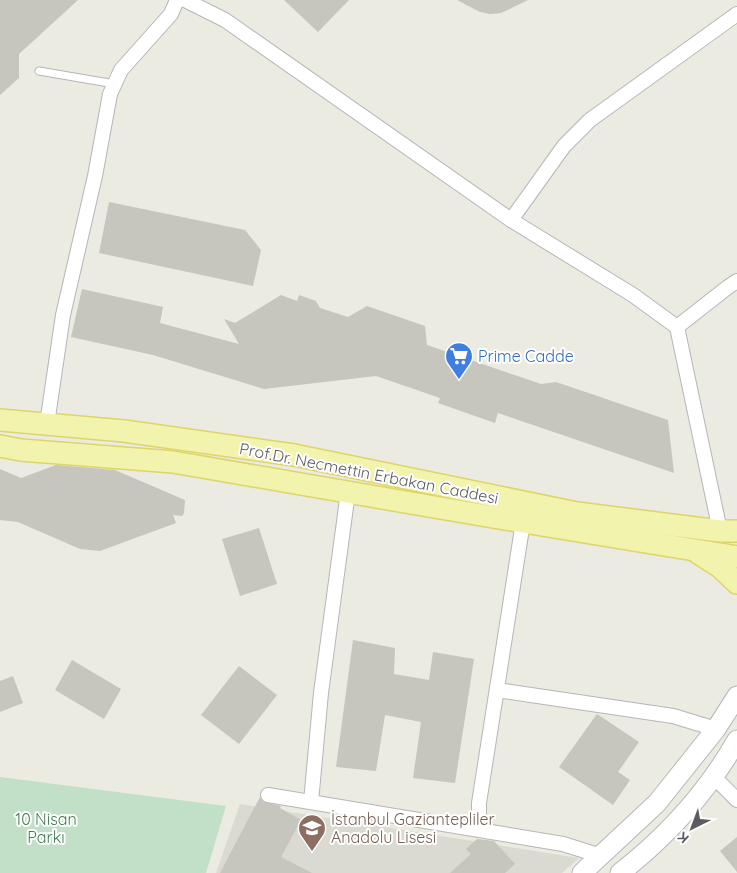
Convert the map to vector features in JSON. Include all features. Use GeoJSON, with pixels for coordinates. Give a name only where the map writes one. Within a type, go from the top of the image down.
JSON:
{"type":"FeatureCollection","features":[{"type":"Feature","properties":{"kind":"main road","name":"Prof.Dr. Necmettin Erbakan Caddesi"},"geometry":{"type":"LineString","coordinates":[[0,420],[124,431],[294,456],[577,513],[728,531]]}},
{"type":"Feature","properties":{"kind":"main road","name":"Prof.Dr. Necmettin Erbakan Caddesi"},"geometry":{"type":"LineString","coordinates":[[0,446],[21,450],[174,462],[524,522],[737,556]]}},
{"type":"Feature","properties":{"kind":"main road"},"geometry":{"type":"LineString","coordinates":[[694,549],[700,555],[720,567],[737,584]]}},
{"type":"Feature","properties":{"kind":"street"},"geometry":{"type":"LineString","coordinates":[[47,424],[63,315],[95,176],[110,94],[121,70],[171,14],[177,0]]}},
{"type":"Feature","properties":{"kind":"street"},"geometry":{"type":"LineString","coordinates":[[185,0],[225,20],[511,220],[633,295],[677,327],[728,531]]}},
{"type":"Feature","properties":{"kind":"street"},"geometry":{"type":"LineString","coordinates":[[511,220],[564,146],[590,120],[733,16],[737,31]]}},
{"type":"Feature","properties":{"kind":"street"},"geometry":{"type":"LineString","coordinates":[[677,327],[737,281]]}},
{"type":"Feature","properties":{"kind":"street"},"geometry":{"type":"LineString","coordinates":[[311,802],[320,692],[348,492]]}},
{"type":"Feature","properties":{"kind":"street"},"geometry":{"type":"LineString","coordinates":[[478,830],[479,803],[524,522]]}},
{"type":"Feature","properties":{"kind":"street"},"geometry":{"type":"LineString","coordinates":[[497,690],[673,716],[716,729]]}},
{"type":"Feature","properties":{"kind":"street"},"geometry":{"type":"LineString","coordinates":[[582,873],[657,803],[716,729],[737,696]]}},
{"type":"Feature","properties":{"kind":"street"},"geometry":{"type":"LineString","coordinates":[[620,873],[672,826],[713,776],[737,740]]}},
{"type":"Feature","properties":{"kind":"street"},"geometry":{"type":"LineString","coordinates":[[713,776],[737,800]]}},
{"type":"Feature","properties":{"kind":"street"},"geometry":{"type":"LineString","coordinates":[[268,795],[563,844],[600,856]]}},
{"type":"Feature","properties":{"kind":"lane"},"geometry":{"type":"LineString","coordinates":[[39,71],[114,84]]}},
{"type":"Feature","properties":{"kind":"shaded area","name":"İstanbul Gaziantepliler Anadolu Lisesi"},"geometry":{"type":"Polygon","coordinates":[[[240,804],[579,858],[562,873],[216,873],[240,804]]]}},
{"type":"Feature","properties":{"kind":"green space","name":"10 Nisan Parkı"},"geometry":{"type":"Polygon","coordinates":[[[0,777],[226,806],[206,873],[0,873],[0,777]]]}},
{"type":"Feature","properties":{"kind":"building"},"geometry":{"type":"Polygon","coordinates":[[[0,0],[78,0],[19,54],[19,78],[0,95],[0,0]]]}},
{"type":"Feature","properties":{"kind":"building"},"geometry":{"type":"Polygon","coordinates":[[[284,0],[349,0],[318,32],[284,0]]]}},
{"type":"Feature","properties":{"kind":"building"},"geometry":{"type":"Polygon","coordinates":[[[457,0],[528,0],[501,13],[490,14],[480,12],[457,0]]]}},
{"type":"Feature","properties":{"kind":"building"},"geometry":{"type":"Polygon","coordinates":[[[109,202],[245,230],[261,250],[253,286],[99,253],[109,202]]]}},
{"type":"Feature","properties":{"kind":"building","name":"Prime Cadde"},"geometry":{"type":"Polygon","coordinates":[[[82,289],[163,307],[160,323],[239,344],[224,319],[235,323],[281,295],[297,301],[299,295],[316,301],[320,308],[348,317],[367,306],[425,326],[427,345],[541,384],[556,382],[668,420],[674,473],[498,413],[495,423],[438,403],[440,398],[376,376],[264,389],[153,355],[71,337],[82,289]]]}},
{"type":"Feature","properties":{"kind":"building"},"geometry":{"type":"Polygon","coordinates":[[[56,465],[115,470],[185,500],[184,513],[182,516],[173,515],[176,523],[100,551],[80,549],[18,522],[0,520],[0,469],[21,478],[56,465]]]}},
{"type":"Feature","properties":{"kind":"building"},"geometry":{"type":"Polygon","coordinates":[[[259,528],[277,584],[240,596],[222,539],[259,528]]]}},
{"type":"Feature","properties":{"kind":"building"},"geometry":{"type":"Polygon","coordinates":[[[353,640],[395,648],[394,674],[429,680],[433,652],[474,659],[455,783],[413,778],[421,722],[385,715],[376,771],[336,767],[353,640]]]}},
{"type":"Feature","properties":{"kind":"building"},"geometry":{"type":"Polygon","coordinates":[[[72,660],[121,689],[104,719],[55,690],[72,660]]]}},
{"type":"Feature","properties":{"kind":"building"},"geometry":{"type":"Polygon","coordinates":[[[239,666],[277,695],[239,744],[201,715],[239,666]]]}},
{"type":"Feature","properties":{"kind":"building"},"geometry":{"type":"Polygon","coordinates":[[[13,676],[23,703],[0,712],[0,681],[13,676]]]}},
{"type":"Feature","properties":{"kind":"building"},"geometry":{"type":"Polygon","coordinates":[[[597,714],[639,742],[618,772],[630,780],[613,805],[559,767],[597,714]]]}},
{"type":"Feature","properties":{"kind":"building"},"geometry":{"type":"Polygon","coordinates":[[[260,797],[263,802],[281,806],[280,808],[301,820],[281,857],[312,873],[220,873],[260,797]]]}},
{"type":"Feature","properties":{"kind":"building"},"geometry":{"type":"Polygon","coordinates":[[[737,837],[737,872],[720,851],[737,837]]]}},
{"type":"Feature","properties":{"kind":"building"},"geometry":{"type":"Polygon","coordinates":[[[477,839],[494,841],[515,864],[505,873],[450,873],[471,854],[466,849],[477,839]]]}},
{"type":"Feature","properties":{"kind":"place","name":"Prime Cadde"},"geometry":{"type":"Point","coordinates":[459,380]}},
{"type":"Feature","properties":{"kind":"place","name":"İstanbul Gaziantepliler Anadolu Lisesi"},"geometry":{"type":"Point","coordinates":[312,852]}}]}
